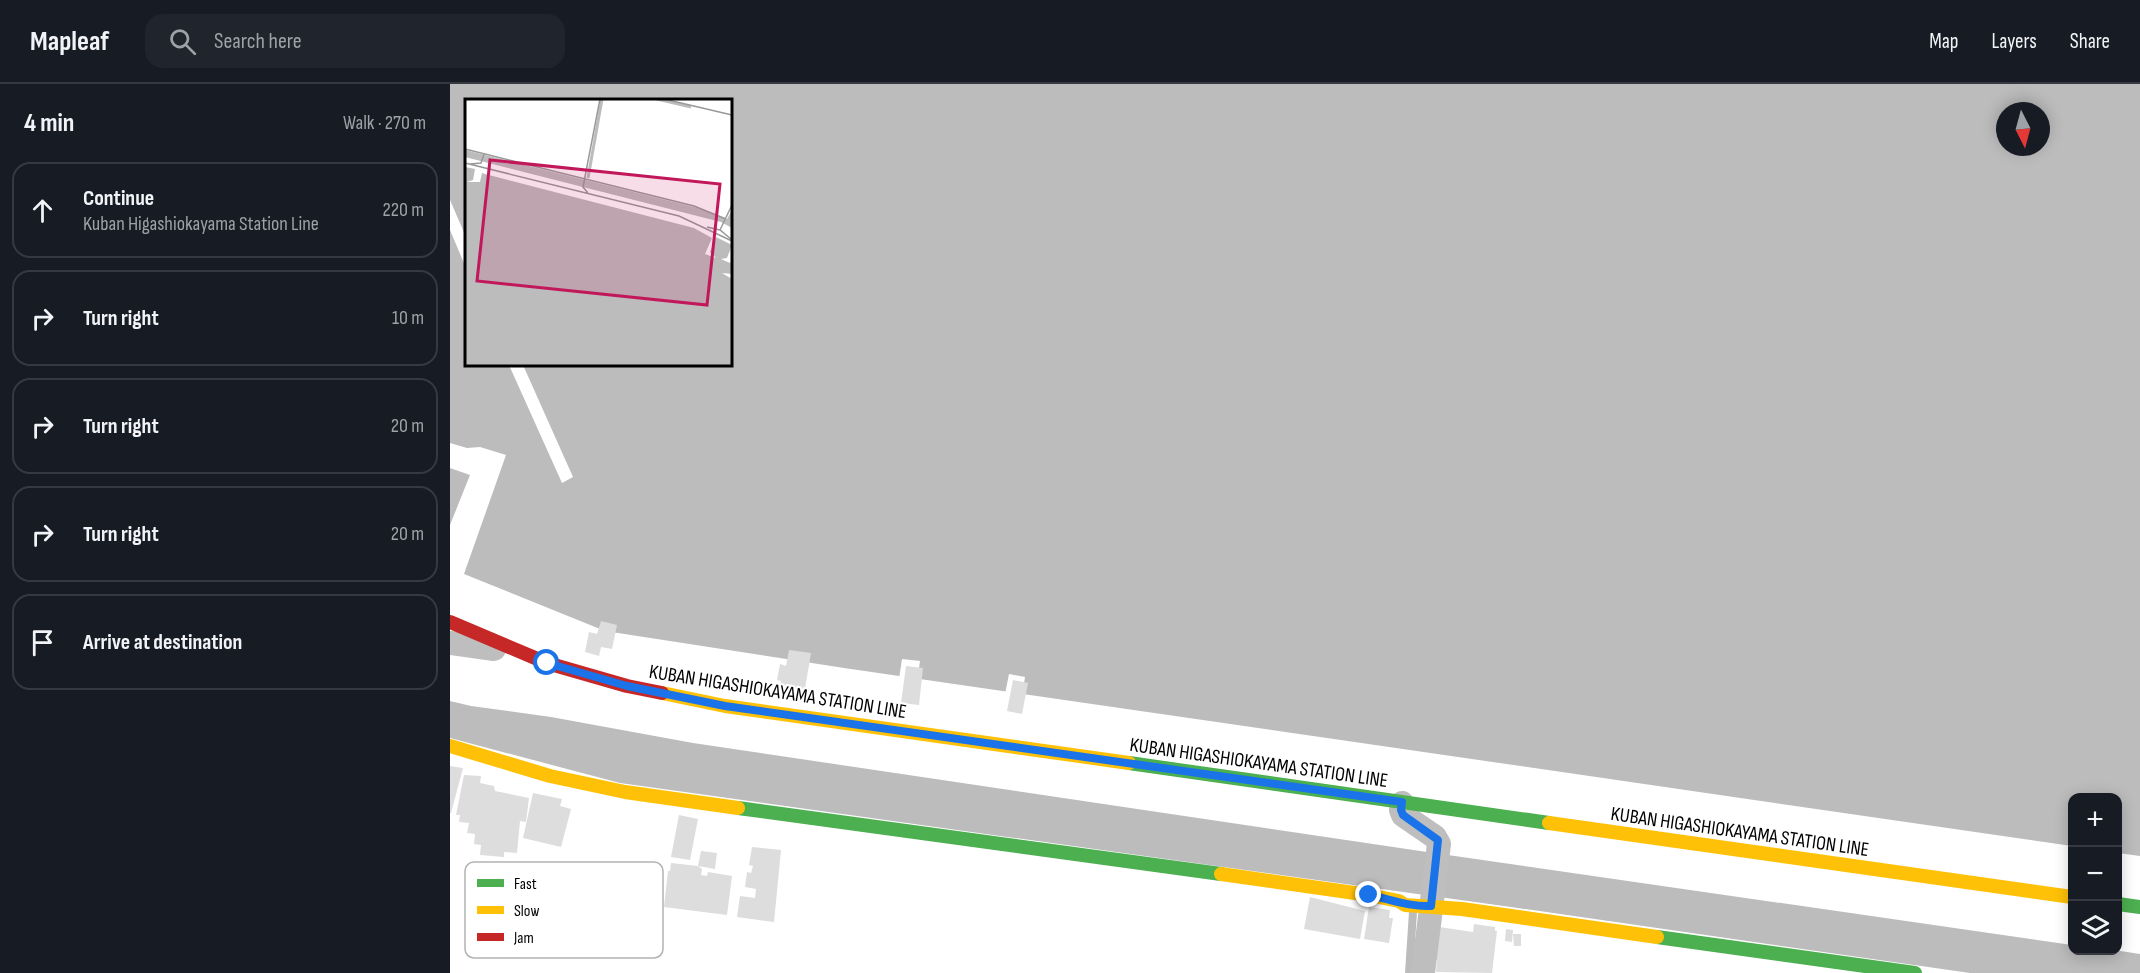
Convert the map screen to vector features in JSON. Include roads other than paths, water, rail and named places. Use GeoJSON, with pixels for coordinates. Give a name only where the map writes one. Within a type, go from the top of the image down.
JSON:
{"type":"FeatureCollection","features":[{"type":"Feature","properties":{"kind":"main road","name":"KUBAN HIGASHIOKAYAMA STATION LINE"},"geometry":{"type":"LineString","coordinates":[[450,622],[547,663],[627,686],[725,706],[2068,896]]}},
{"type":"Feature","properties":{"kind":"main road"},"geometry":{"type":"LineString","coordinates":[[450,746],[550,776],[625,792],[1369,895],[1399,901],[1405,905],[1462,909],[1915,973]]}},
{"type":"Feature","properties":{"kind":"main road"},"geometry":{"type":"LineString","coordinates":[[2122,905],[2140,907]]}},
{"type":"Feature","properties":{"kind":"street"},"geometry":{"type":"LineString","coordinates":[[450,643],[520,652]]}},
{"type":"Feature","properties":{"kind":"street"},"geometry":{"type":"LineString","coordinates":[[1402,802],[1403,815],[1438,840],[1428,905],[1423,973]]}},
{"type":"Feature","properties":{"kind":"waterway"},"geometry":{"type":"LineString","coordinates":[[1409,973],[1413,912]]}}]}
